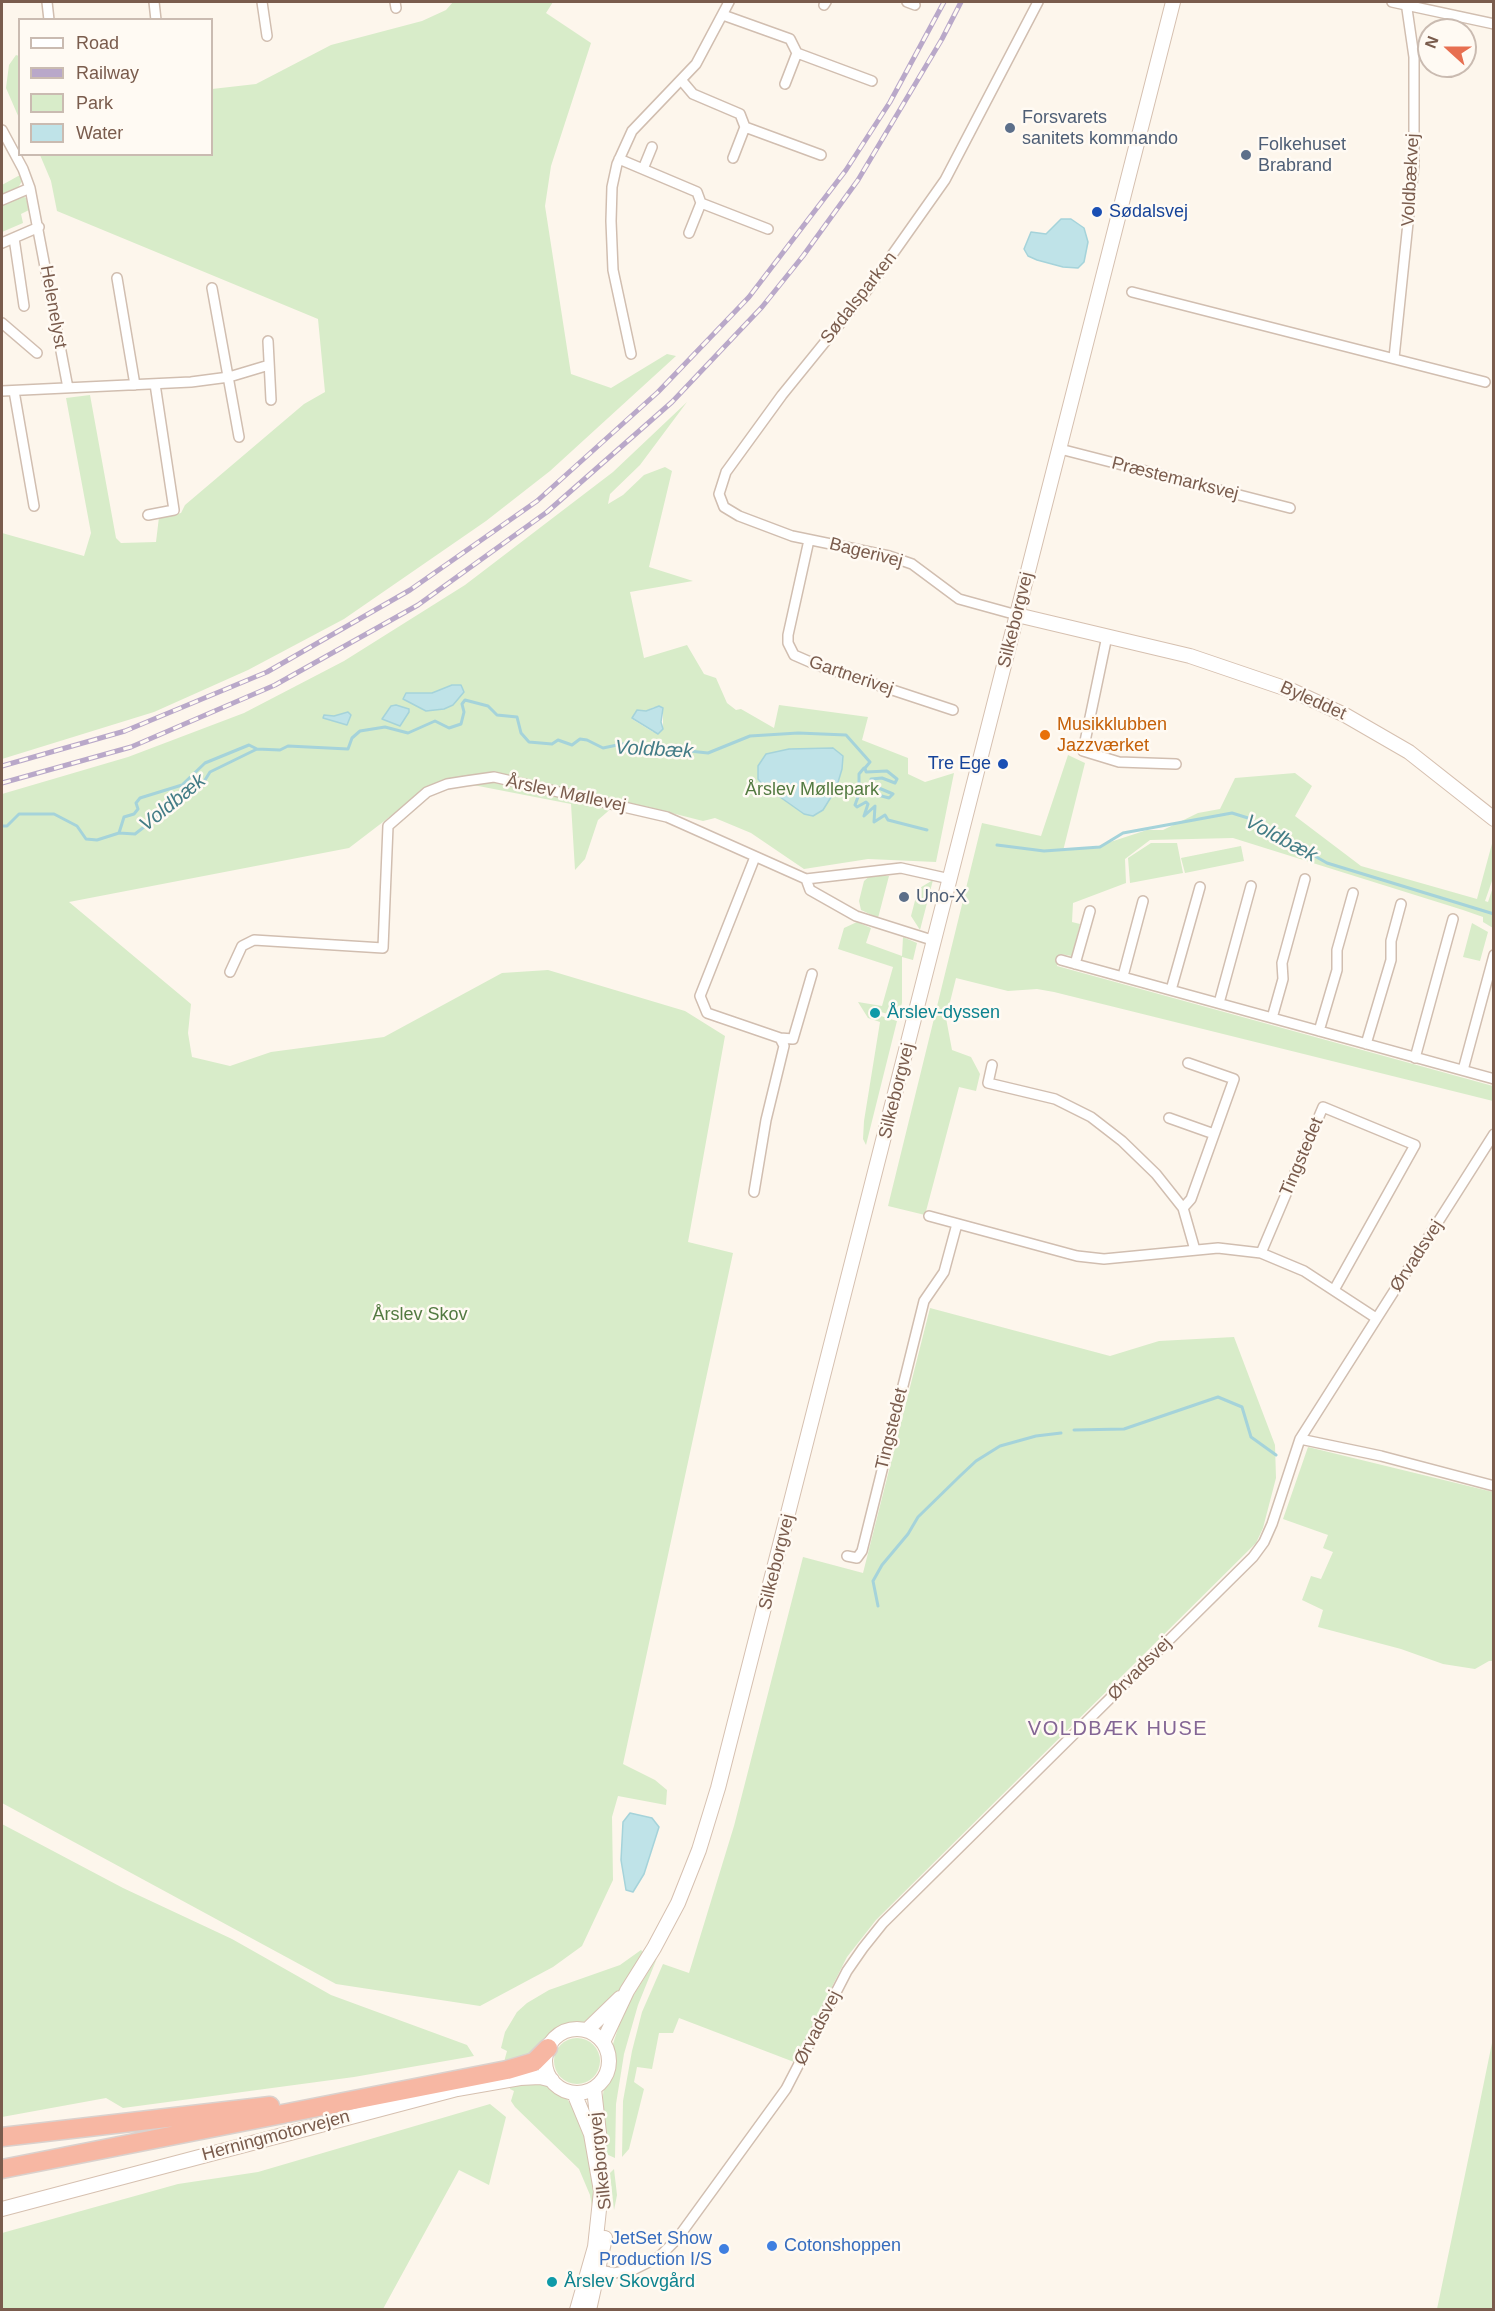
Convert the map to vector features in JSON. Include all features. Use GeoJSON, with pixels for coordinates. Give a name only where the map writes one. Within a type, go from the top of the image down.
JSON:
{"type":"FeatureCollection","features":[{"type":"Feature","properties":{"kind":"highway","name":"Herningmotorvejen"},"geometry":{"type":"LineString","coordinates":[[2,2169],[526,2065],[539,2058],[548,2048]]}},
{"type":"Feature","properties":{"kind":"highway"},"geometry":{"type":"LineString","coordinates":[[2,2137],[404,2091]]}},
{"type":"Feature","properties":{"kind":"main road","name":"Silkeborgvej"},"geometry":{"type":"LineString","coordinates":[[603,2042],[627,1991],[678,1903],[709,1820],[1173,2]]}},
{"type":"Feature","properties":{"kind":"main road","name":"Byleddet"},"geometry":{"type":"LineString","coordinates":[[1017,615],[1223,665],[1316,701],[1409,752],[1494,819]]}},
{"type":"Feature","properties":{"kind":"main road","name":"Silkeborgvej"},"geometry":{"type":"LineString","coordinates":[[587,2031],[627,1991]]}},
{"type":"Feature","properties":{"kind":"main road"},"geometry":{"type":"LineString","coordinates":[[576,2029],[587,2031],[603,2042],[608,2050],[609,2067],[606,2076],[594,2089],[574,2093],[562,2089],[552,2080],[546,2065],[548,2048],[564,2032],[576,2029]]}},
{"type":"Feature","properties":{"kind":"main road","name":"Herningmotorvejen"},"geometry":{"type":"LineString","coordinates":[[2,2209],[426,2096],[520,2078],[540,2077],[552,2080]]}},
{"type":"Feature","properties":{"kind":"main road","name":"Silkeborgvej"},"geometry":{"type":"LineString","coordinates":[[577,2310],[595,2269],[607,2215],[607,2183],[594,2089]]}},
{"type":"Feature","properties":{"kind":"main road","name":"Silkeborgvej"},"geometry":{"type":"LineString","coordinates":[[574,2093],[591,2134],[601,2191],[595,2269],[589,2310]]}},
{"type":"Feature","properties":{"kind":"street"},"geometry":{"type":"LineString","coordinates":[[47,2],[49,18]]}},
{"type":"Feature","properties":{"kind":"street"},"geometry":{"type":"LineString","coordinates":[[154,2],[156,18]]}},
{"type":"Feature","properties":{"kind":"street"},"geometry":{"type":"LineString","coordinates":[[262,2],[267,36]]}},
{"type":"Feature","properties":{"kind":"street"},"geometry":{"type":"LineString","coordinates":[[631,354],[613,270],[612,187],[619,159],[632,131],[696,64],[729,2]]}},
{"type":"Feature","properties":{"kind":"street","name":"Sødalsparken"},"geometry":{"type":"LineString","coordinates":[[809,540],[731,512],[721,501],[720,485],[726,472],[782,395],[868,289],[945,180],[1038,2]]}},
{"type":"Feature","properties":{"kind":"street"},"geometry":{"type":"LineString","coordinates":[[1392,2],[1406,3],[1494,24]]}},
{"type":"Feature","properties":{"kind":"street","name":"Voldbækvej"},"geometry":{"type":"LineString","coordinates":[[1394,358],[1414,165],[1413,57],[1406,3]]}},
{"type":"Feature","properties":{"kind":"street"},"geometry":{"type":"LineString","coordinates":[[723,15],[790,39],[797,53],[872,81]]}},
{"type":"Feature","properties":{"kind":"street"},"geometry":{"type":"LineString","coordinates":[[785,84],[797,53]]}},
{"type":"Feature","properties":{"kind":"street"},"geometry":{"type":"LineString","coordinates":[[682,81],[693,94],[740,114],[745,127],[733,158]]}},
{"type":"Feature","properties":{"kind":"street"},"geometry":{"type":"LineString","coordinates":[[745,127],[821,155]]}},
{"type":"Feature","properties":{"kind":"street","name":"Helenelyst"},"geometry":{"type":"LineString","coordinates":[[2,130],[23,169],[30,188],[68,388]]}},
{"type":"Feature","properties":{"kind":"street"},"geometry":{"type":"LineString","coordinates":[[643,169],[652,147]]}},
{"type":"Feature","properties":{"kind":"street"},"geometry":{"type":"LineString","coordinates":[[619,159],[697,192],[701,203],[690,233]]}},
{"type":"Feature","properties":{"kind":"street"},"geometry":{"type":"LineString","coordinates":[[2,200],[30,188]]}},
{"type":"Feature","properties":{"kind":"street"},"geometry":{"type":"LineString","coordinates":[[701,203],[768,229]]}},
{"type":"Feature","properties":{"kind":"street"},"geometry":{"type":"LineString","coordinates":[[2,243],[39,227]]}},
{"type":"Feature","properties":{"kind":"street","name":"Helenelyst"},"geometry":{"type":"LineString","coordinates":[[14,238],[24,306]]}},
{"type":"Feature","properties":{"kind":"street"},"geometry":{"type":"LineString","coordinates":[[117,278],[135,385]]}},
{"type":"Feature","properties":{"kind":"street"},"geometry":{"type":"LineString","coordinates":[[212,288],[239,437]]}},
{"type":"Feature","properties":{"kind":"street"},"geometry":{"type":"LineString","coordinates":[[1132,292],[1485,382]]}},
{"type":"Feature","properties":{"kind":"street","name":"Helenelyst"},"geometry":{"type":"LineString","coordinates":[[2,322],[37,353]]}},
{"type":"Feature","properties":{"kind":"street"},"geometry":{"type":"LineString","coordinates":[[268,341],[271,400]]}},
{"type":"Feature","properties":{"kind":"street"},"geometry":{"type":"LineString","coordinates":[[2,391],[155,384],[229,376],[270,365]]}},
{"type":"Feature","properties":{"kind":"street"},"geometry":{"type":"LineString","coordinates":[[148,515],[174,510],[155,384]]}},
{"type":"Feature","properties":{"kind":"street"},"geometry":{"type":"LineString","coordinates":[[14,391],[34,506]]}},
{"type":"Feature","properties":{"kind":"street","name":"Præstemarksvej"},"geometry":{"type":"LineString","coordinates":[[1060,449],[1290,508]]}},
{"type":"Feature","properties":{"kind":"street","name":"Bagerivej"},"geometry":{"type":"LineString","coordinates":[[809,540],[889,556],[912,564],[958,599],[1017,615]]}},
{"type":"Feature","properties":{"kind":"street","name":"Gartnerivej"},"geometry":{"type":"LineString","coordinates":[[809,540],[788,635],[788,643],[794,655],[817,665],[953,710]]}},
{"type":"Feature","properties":{"kind":"street"},"geometry":{"type":"LineString","coordinates":[[1107,636],[1083,751],[1119,762],[1176,764]]}},
{"type":"Feature","properties":{"kind":"street","name":"Årslev Møllevej"},"geometry":{"type":"LineString","coordinates":[[230,972],[242,946],[254,940],[383,948],[387,826],[427,792],[447,784],[494,777],[628,807],[695,828],[806,879],[901,868],[951,879]]}},
{"type":"Feature","properties":{"kind":"street"},"geometry":{"type":"LineString","coordinates":[[755,857],[700,996],[707,1013],[780,1038],[793,1039],[812,974]]}},
{"type":"Feature","properties":{"kind":"street","name":"Årslev Møllevej"},"geometry":{"type":"LineString","coordinates":[[806,879],[810,890],[856,916],[934,941]]}},
{"type":"Feature","properties":{"kind":"street"},"geometry":{"type":"LineString","coordinates":[[1272,1018],[1283,979],[1282,963],[1305,879]]}},
{"type":"Feature","properties":{"kind":"street"},"geometry":{"type":"LineString","coordinates":[[1219,1003],[1251,886]]}},
{"type":"Feature","properties":{"kind":"street"},"geometry":{"type":"LineString","coordinates":[[1171,990],[1200,887]]}},
{"type":"Feature","properties":{"kind":"street"},"geometry":{"type":"LineString","coordinates":[[1319,1031],[1337,970],[1337,950],[1353,893]]}},
{"type":"Feature","properties":{"kind":"street"},"geometry":{"type":"LineString","coordinates":[[1123,976],[1143,901]]}},
{"type":"Feature","properties":{"kind":"street"},"geometry":{"type":"LineString","coordinates":[[1366,1044],[1391,960],[1391,941],[1401,904]]}},
{"type":"Feature","properties":{"kind":"street"},"geometry":{"type":"LineString","coordinates":[[1075,964],[1090,910]]}},
{"type":"Feature","properties":{"kind":"street"},"geometry":{"type":"LineString","coordinates":[[1415,1058],[1453,919]]}},
{"type":"Feature","properties":{"kind":"street"},"geometry":{"type":"LineString","coordinates":[[1463,1070],[1494,955]]}},
{"type":"Feature","properties":{"kind":"street"},"geometry":{"type":"LineString","coordinates":[[1061,960],[1494,1079]]}},
{"type":"Feature","properties":{"kind":"street"},"geometry":{"type":"LineString","coordinates":[[754,1192],[766,1120],[784,1047],[780,1038]]}},
{"type":"Feature","properties":{"kind":"street"},"geometry":{"type":"LineString","coordinates":[[1184,1208],[1191,1200],[1234,1079],[1188,1063]]}},
{"type":"Feature","properties":{"kind":"street"},"geometry":{"type":"LineString","coordinates":[[992,1065],[988,1083],[1055,1099],[1090,1117],[1122,1142],[1156,1174],[1184,1208],[1195,1250]]}},
{"type":"Feature","properties":{"kind":"street","name":"Tingstedet"},"geometry":{"type":"LineString","coordinates":[[1262,1253],[1323,1107],[1415,1145],[1334,1290]]}},
{"type":"Feature","properties":{"kind":"street"},"geometry":{"type":"LineString","coordinates":[[1169,1118],[1215,1134]]}},
{"type":"Feature","properties":{"kind":"street","name":"Ørvadsvej"},"geometry":{"type":"LineString","coordinates":[[595,2269],[614,2273],[636,2269],[659,2257],[677,2239],[786,2089],[847,1971],[862,1948],[884,1923],[1253,1557],[1264,1542],[1272,1524],[1288,1468],[1300,1439],[1494,1134]]}},
{"type":"Feature","properties":{"kind":"street"},"geometry":{"type":"LineString","coordinates":[[929,1216],[1077,1256],[1104,1259],[1195,1250],[1239,1249],[1262,1253],[1304,1271],[1376,1318]]}},
{"type":"Feature","properties":{"kind":"street","name":"Tingstedet"},"geometry":{"type":"LineString","coordinates":[[847,1556],[857,1558],[862,1551],[924,1301],[945,1272],[957,1224]]}},
{"type":"Feature","properties":{"kind":"street"},"geometry":{"type":"LineString","coordinates":[[1300,1439],[1381,1456],[1494,1486]]}},
{"type":"Feature","properties":{"kind":"green space"},"geometry":{"type":"Polygon","coordinates":[[[453,2],[553,2],[546,13],[591,43],[551,166],[545,206],[571,374],[611,388],[667,354],[676,356],[550,471],[486,521],[344,619],[248,670],[154,712],[2,759],[2,533],[84,556],[91,533],[66,398],[90,395],[116,538],[121,543],[156,542],[159,517],[181,513],[185,505],[304,404],[325,392],[318,319],[57,211],[51,181],[40,156],[213,156],[213,89],[256,84],[331,45],[422,21],[446,10],[453,2]]]}},
{"type":"Feature","properties":{"kind":"green space"},"geometry":{"type":"Polygon","coordinates":[[[16,55],[18,56],[18,116],[6,88],[9,65],[16,55]]]}},
{"type":"Feature","properties":{"kind":"green space"},"geometry":{"type":"Polygon","coordinates":[[[20,175],[22,181],[18,188],[2,196],[2,185],[20,175]]]}},
{"type":"Feature","properties":{"kind":"green space"},"geometry":{"type":"Polygon","coordinates":[[[21,195],[26,198],[29,210],[21,214],[23,223],[2,232],[2,204],[21,195]]]}},
{"type":"Feature","properties":{"kind":"green space","name":"Årslev Skov"},"geometry":{"type":"Polygon","coordinates":[[[687,402],[640,465],[610,494],[608,504],[623,495],[644,475],[665,467],[672,471],[649,567],[693,581],[630,592],[644,658],[687,645],[704,674],[716,678],[727,703],[736,710],[741,709],[774,728],[779,705],[868,717],[862,740],[908,758],[908,774],[925,782],[954,773],[936,862],[868,859],[804,869],[751,833],[715,818],[703,821],[644,806],[614,806],[598,820],[585,859],[575,870],[571,804],[468,784],[417,796],[349,848],[69,902],[191,1004],[188,1033],[192,1057],[230,1066],[271,1052],[384,1037],[502,973],[548,970],[685,1011],[725,1036],[688,1242],[733,1253],[623,1764],[655,1780],[667,1790],[666,1805],[618,1796],[612,1817],[613,1880],[582,1946],[553,1967],[480,2006],[336,1984],[2,1803],[2,794],[128,757],[244,713],[344,661],[465,585],[613,472],[687,402]],[[654,707],[646,711],[637,710],[632,719],[653,732],[663,726],[663,710],[654,707]]]}},
{"type":"Feature","properties":{"kind":"green space"},"geometry":{"type":"Polygon","coordinates":[[[1068,755],[1085,763],[1063,851],[1098,846],[1147,830],[1163,830],[1198,813],[1220,809],[1235,778],[1295,773],[1312,786],[1295,816],[1361,866],[1477,899],[1493,840],[1493,878],[1485,901],[1488,902],[1493,887],[1493,928],[1483,922],[1483,917],[1463,910],[1233,838],[1150,840],[1125,859],[1126,883],[1073,903],[1072,922],[1080,924],[1072,956],[1060,954],[1057,966],[1493,1086],[1493,1101],[1054,992],[1037,989],[1008,991],[956,978],[946,1018],[952,1050],[971,1057],[980,1074],[976,1091],[959,1087],[925,1215],[888,1206],[982,823],[1041,836],[1068,755]]]}},
{"type":"Feature","properties":{"kind":"green space"},"geometry":{"type":"Polygon","coordinates":[[[1151,843],[1177,843],[1183,873],[1130,883],[1128,858],[1151,843]]]}},
{"type":"Feature","properties":{"kind":"green space"},"geometry":{"type":"Polygon","coordinates":[[[1241,846],[1244,861],[1185,873],[1181,858],[1241,846]]]}},
{"type":"Feature","properties":{"kind":"green space"},"geometry":{"type":"Polygon","coordinates":[[[871,875],[889,876],[878,918],[861,910],[859,901],[864,881],[871,875]]]}},
{"type":"Feature","properties":{"kind":"green space"},"geometry":{"type":"Polygon","coordinates":[[[933,880],[920,930],[911,916],[918,889],[933,880]]]}},
{"type":"Feature","properties":{"kind":"green space"},"geometry":{"type":"Polygon","coordinates":[[[857,922],[871,928],[866,943],[902,956],[903,937],[917,943],[913,960],[902,957],[902,1003],[898,1017],[881,1012],[881,1016],[897,1021],[866,1145],[863,1139],[864,1121],[880,1022],[868,1018],[858,1002],[882,1006],[893,967],[838,949],[844,928],[857,922]]]}},
{"type":"Feature","properties":{"kind":"green space"},"geometry":{"type":"Polygon","coordinates":[[[1472,923],[1488,932],[1480,961],[1463,957],[1472,923]]]}},
{"type":"Feature","properties":{"kind":"green space"},"geometry":{"type":"Polygon","coordinates":[[[930,1308],[1110,1356],[1159,1341],[1234,1337],[1275,1445],[1276,1478],[1263,1528],[1256,1543],[876,1920],[847,1957],[794,2062],[679,2018],[673,2033],[659,2033],[652,2069],[637,2067],[634,2082],[644,2089],[629,2149],[622,2157],[623,2101],[642,2012],[663,1964],[689,1973],[734,1826],[803,1557],[863,1573],[930,1308]]]}},
{"type":"Feature","properties":{"kind":"green space"},"geometry":{"type":"Polygon","coordinates":[[[1308,1447],[1493,1492],[1493,1661],[1475,1669],[1443,1664],[1401,1649],[1318,1627],[1323,1610],[1302,1600],[1311,1576],[1321,1579],[1333,1552],[1323,1548],[1328,1535],[1283,1519],[1308,1447]]]}},
{"type":"Feature","properties":{"kind":"green space"},"geometry":{"type":"Polygon","coordinates":[[[2,1824],[123,1888],[232,1939],[331,1995],[467,2045],[474,2056],[354,2077],[123,2108],[106,2098],[2,2117],[2,1824]]]}},
{"type":"Feature","properties":{"kind":"green space"},"geometry":{"type":"Polygon","coordinates":[[[641,1950],[644,1953],[624,1985],[602,2011],[582,2023],[562,2025],[552,2032],[539,2052],[504,2062],[507,2051],[501,2048],[505,2032],[517,2012],[527,2003],[549,1990],[620,1965],[641,1950]]]}},
{"type":"Feature","properties":{"kind":"green space"},"geometry":{"type":"Polygon","coordinates":[[[657,1958],[638,2005],[624,2054],[616,2104],[615,2158],[606,2154],[600,2118],[604,2087],[614,2066],[612,2047],[624,2010],[657,1958]]]}},
{"type":"Feature","properties":{"kind":"green space"},"geometry":{"type":"Polygon","coordinates":[[[577,2038],[593,2045],[600,2061],[593,2077],[577,2084],[561,2077],[554,2061],[561,2045],[577,2038]]]}},
{"type":"Feature","properties":{"kind":"green space"},"geometry":{"type":"Polygon","coordinates":[[[1493,2038],[1493,2309],[1437,2309],[1472,2141],[1493,2038]]]}},
{"type":"Feature","properties":{"kind":"green space"},"geometry":{"type":"Polygon","coordinates":[[[509,2083],[544,2083],[567,2099],[582,2121],[595,2168],[593,2213],[590,2195],[579,2169],[515,2107],[511,2101],[514,2091],[510,2089],[509,2083]]]}},
{"type":"Feature","properties":{"kind":"green space"},"geometry":{"type":"Polygon","coordinates":[[[490,2104],[506,2117],[489,2185],[459,2170],[383,2309],[2,2309],[2,2233],[178,2184],[258,2172],[490,2104]]]}},
{"type":"Feature","properties":{"kind":"green space"},"geometry":{"type":"Polygon","coordinates":[[[614,2169],[617,2195],[614,2210],[610,2173],[614,2169]]]}},
{"type":"Feature","properties":{"kind":"water"},"geometry":{"type":"Polygon","coordinates":[[[1061,219],[1071,219],[1084,228],[1088,242],[1084,262],[1078,268],[1063,267],[1037,260],[1028,256],[1024,249],[1031,232],[1046,234],[1061,219]]]}},
{"type":"Feature","properties":{"kind":"water"},"geometry":{"type":"Polygon","coordinates":[[[452,685],[461,685],[464,692],[453,705],[444,709],[426,711],[403,699],[406,693],[432,693],[452,685]]]}},
{"type":"Feature","properties":{"kind":"water"},"geometry":{"type":"Polygon","coordinates":[[[396,705],[409,709],[400,726],[382,719],[391,706],[396,705]]]}},
{"type":"Feature","properties":{"kind":"water"},"geometry":{"type":"Polygon","coordinates":[[[659,706],[663,708],[661,722],[663,729],[658,734],[632,718],[637,710],[646,711],[659,706]]]}},
{"type":"Feature","properties":{"kind":"water"},"geometry":{"type":"Polygon","coordinates":[[[348,712],[351,715],[347,725],[323,718],[324,715],[334,716],[348,712]]]}},
{"type":"Feature","properties":{"kind":"water"},"geometry":{"type":"Polygon","coordinates":[[[833,748],[843,756],[842,769],[836,789],[823,810],[813,816],[804,814],[758,779],[758,766],[766,754],[789,749],[833,748]]]}},
{"type":"Feature","properties":{"kind":"water"},"geometry":{"type":"Polygon","coordinates":[[[630,1813],[652,1818],[659,1827],[644,1874],[633,1892],[626,1890],[621,1860],[623,1822],[630,1813]]]}},
{"type":"Feature","properties":{"kind":"waterway","name":"Voldbæk"},"geometry":{"type":"LineString","coordinates":[[2,826],[7,826],[19,814],[54,814],[77,826],[86,839],[97,840],[119,833],[135,834],[205,780],[210,772],[257,749],[280,750],[288,746],[348,749],[352,738],[360,731],[385,727],[408,733],[435,721],[449,728],[461,724],[464,712],[462,704],[465,700],[488,706],[497,715],[517,717],[521,733],[529,742],[552,744],[558,740],[572,745],[580,739],[603,748],[622,744],[708,753],[750,736],[798,733],[846,735],[870,762],[865,768],[866,772],[887,771],[897,779],[895,783],[882,778],[871,779],[874,786],[893,794],[889,798],[867,792],[859,794],[855,805],[857,807],[866,802],[868,804],[864,816],[875,806],[874,822],[885,815],[888,820],[927,830]]}},
{"type":"Feature","properties":{"kind":"waterway","name":"Voldbæk"},"geometry":{"type":"LineString","coordinates":[[119,833],[124,817],[134,814],[138,809],[136,803],[140,798],[182,785],[205,763],[249,745],[257,749]]}},
{"type":"Feature","properties":{"kind":"waterway"},"geometry":{"type":"LineString","coordinates":[[859,794],[859,774],[864,768]]}},
{"type":"Feature","properties":{"kind":"waterway","name":"Voldbæk"},"geometry":{"type":"LineString","coordinates":[[997,845],[1044,851],[1100,847],[1123,833],[1232,813],[1248,818],[1327,863],[1494,914]]}},
{"type":"Feature","properties":{"kind":"waterway"},"geometry":{"type":"LineString","coordinates":[[1074,1430],[1124,1429],[1218,1397],[1242,1407],[1251,1437],[1276,1455]]}},
{"type":"Feature","properties":{"kind":"waterway"},"geometry":{"type":"LineString","coordinates":[[878,1606],[873,1581],[882,1565],[908,1534],[918,1517],[960,1476],[976,1461],[1000,1446],[1036,1436],[1061,1433]]}},
{"type":"Feature","properties":{"kind":"railway"},"geometry":{"type":"LineString","coordinates":[[2,766],[125,731],[267,672],[410,590],[537,501],[658,392],[749,297],[846,170],[890,102],[944,2]]}},
{"type":"Feature","properties":{"kind":"railway"},"geometry":{"type":"LineString","coordinates":[[2,783],[131,747],[275,685],[418,605],[547,512],[672,402],[762,307],[803,256],[858,180],[942,39],[961,2]]}},
{"type":"Feature","properties":{"kind":"place","name":"Forsvarets sanitets kommando"},"geometry":{"type":"Point","coordinates":[1010,128]}},
{"type":"Feature","properties":{"kind":"place","name":"Folkehuset Brabrand"},"geometry":{"type":"Point","coordinates":[1246,155]}},
{"type":"Feature","properties":{"kind":"place","name":"Sødalsvej"},"geometry":{"type":"Point","coordinates":[1097,212]}},
{"type":"Feature","properties":{"kind":"place","name":"Musikklubben Jazzværket"},"geometry":{"type":"Point","coordinates":[1045,735]}},
{"type":"Feature","properties":{"kind":"place","name":"Tre Ege"},"geometry":{"type":"Point","coordinates":[1003,764]}},
{"type":"Feature","properties":{"kind":"place","name":"Uno-X"},"geometry":{"type":"Point","coordinates":[904,897]}},
{"type":"Feature","properties":{"kind":"place","name":"Årslev-dyssen"},"geometry":{"type":"Point","coordinates":[875,1013]}},
{"type":"Feature","properties":{"kind":"place","name":"Cotonshoppen"},"geometry":{"type":"Point","coordinates":[772,2246]}},
{"type":"Feature","properties":{"kind":"place","name":"JetSet Show Production I/S"},"geometry":{"type":"Point","coordinates":[724,2249]}},
{"type":"Feature","properties":{"kind":"place","name":"Årslev Skovgård"},"geometry":{"type":"Point","coordinates":[552,2282]}},
{"type":"Feature","properties":{"kind":"district","name":"VOLDBÆK HUSE"},"geometry":{"type":"Point","coordinates":[1118,1729]}},
{"type":"Feature","properties":{"kind":"park label","name":"Årslev Møllepark"},"geometry":{"type":"Point","coordinates":[812,790]}}]}
